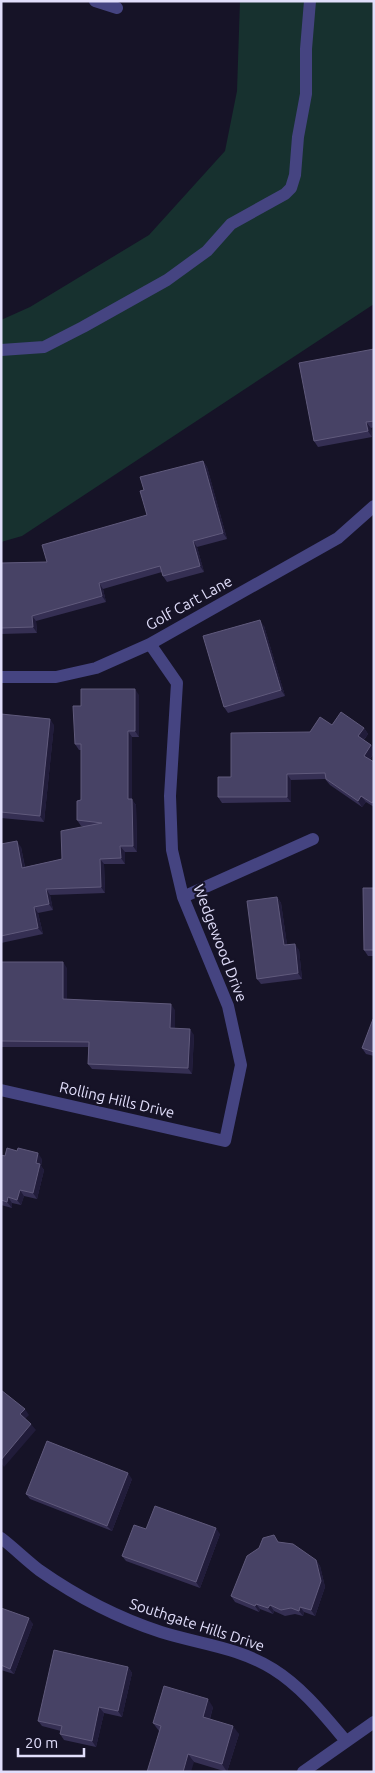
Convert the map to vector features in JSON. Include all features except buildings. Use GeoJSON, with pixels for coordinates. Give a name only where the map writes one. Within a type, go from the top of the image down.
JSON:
{"type":"FeatureCollection","features":[{"type":"Feature","properties":{"kind":"street"},"geometry":{"type":"LineString","coordinates":[[95,1],[118,8]]}},
{"type":"Feature","properties":{"kind":"street"},"geometry":{"type":"LineString","coordinates":[[1,350],[44,347],[83,327],[167,280],[207,251],[231,224],[285,194],[291,188],[295,175],[298,137],[306,94],[306,49],[310,1]]}},
{"type":"Feature","properties":{"kind":"street","name":"Golf Cart Lane"},"geometry":{"type":"LineString","coordinates":[[1,677],[56,677],[96,668],[150,644],[338,538],[374,506]]}},
{"type":"Feature","properties":{"kind":"street","name":"Wedgewood Drive"},"geometry":{"type":"LineString","coordinates":[[150,644],[177,684],[170,796],[172,850],[183,897],[228,1006],[241,1065],[225,1142]]}},
{"type":"Feature","properties":{"kind":"street"},"geometry":{"type":"LineString","coordinates":[[183,897],[312,839]]}},
{"type":"Feature","properties":{"kind":"street","name":"Rolling Hills Drive"},"geometry":{"type":"LineString","coordinates":[[1,1090],[225,1142]]}},
{"type":"Feature","properties":{"kind":"street","name":"Southgate Hills Drive"},"geometry":{"type":"LineString","coordinates":[[1,1538],[38,1569],[77,1594],[118,1616],[162,1632],[242,1653],[274,1669],[302,1691],[346,1740]]}},
{"type":"Feature","properties":{"kind":"street"},"geometry":{"type":"LineString","coordinates":[[303,1772],[374,1722]]}},
{"type":"Feature","properties":{"kind":"green space"},"geometry":{"type":"Polygon","coordinates":[[[240,1],[374,1],[374,304],[22,536],[1,542],[1,320],[30,307],[149,235],[225,151],[237,91],[240,1]]]}}]}
